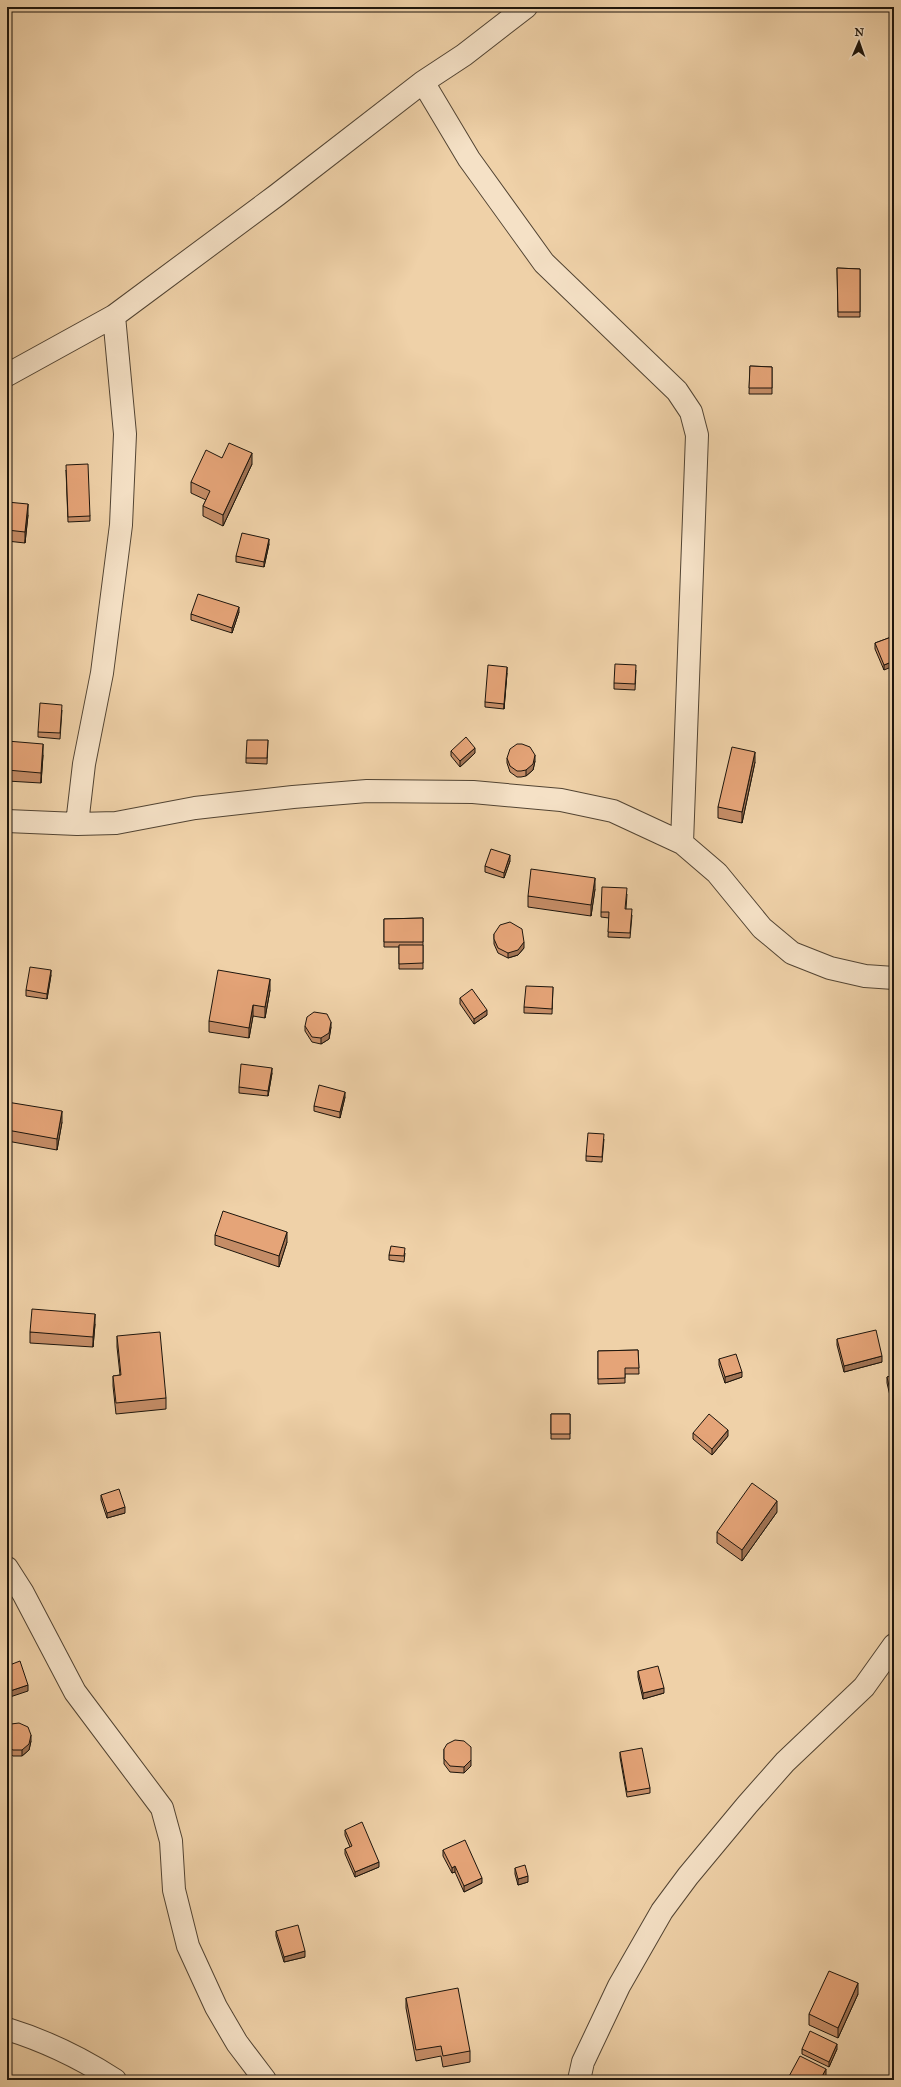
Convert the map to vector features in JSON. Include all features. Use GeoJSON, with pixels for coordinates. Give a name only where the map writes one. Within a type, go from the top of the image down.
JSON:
{"type":"FeatureCollection","features":[{"type":"Feature","properties":{"kind":"street"},"geometry":{"type":"LineString","coordinates":[[7,375],[114,316],[277,195],[423,82],[464,55],[526,7]]}},
{"type":"Feature","properties":{"kind":"street"},"geometry":{"type":"LineString","coordinates":[[423,82],[469,159],[544,263],[586,305],[646,359],[677,391],[691,412],[697,435],[682,843]]}},
{"type":"Feature","properties":{"kind":"street"},"geometry":{"type":"LineString","coordinates":[[77,824],[84,764],[102,673],[121,525],[125,434],[114,316]]}},
{"type":"Feature","properties":{"kind":"street"},"geometry":{"type":"LineString","coordinates":[[7,821],[77,824],[116,822],[195,808],[293,797],[367,791],[473,792],[561,800],[613,811],[682,843],[717,873],[762,928],[792,953],[830,968],[865,976],[894,978]]}},
{"type":"Feature","properties":{"kind":"street"},"geometry":{"type":"LineString","coordinates":[[7,1568],[23,1593],[75,1692],[128,1764],[144,1781],[162,1808],[171,1841],[174,1890],[188,1946],[216,2006],[237,2043],[265,2080]]}},
{"type":"Feature","properties":{"kind":"street"},"geometry":{"type":"LineString","coordinates":[[579,2080],[583,2062],[619,1986],[662,1911],[688,1876],[747,1805],[785,1762],[864,1687],[894,1645]]}},
{"type":"Feature","properties":{"kind":"street"},"geometry":{"type":"LineString","coordinates":[[7,2029],[32,2037],[84,2060],[115,2080]]}},
{"type":"Feature","properties":{"kind":"building"},"geometry":{"type":"Polygon","coordinates":[[[837,268],[860,269],[860,312],[838,312],[837,268]]]}},
{"type":"Feature","properties":{"kind":"building"},"geometry":{"type":"Polygon","coordinates":[[[750,366],[772,367],[772,388],[749,388],[750,366]]]}},
{"type":"Feature","properties":{"kind":"building"},"geometry":{"type":"Polygon","coordinates":[[[229,443],[252,453],[223,515],[203,506],[210,491],[191,482],[206,450],[222,458],[229,443]]]}},
{"type":"Feature","properties":{"kind":"building"},"geometry":{"type":"Polygon","coordinates":[[[88,464],[90,516],[68,517],[66,465],[88,464]]]}},
{"type":"Feature","properties":{"kind":"building"},"geometry":{"type":"Polygon","coordinates":[[[7,502],[28,504],[25,532],[7,530],[7,502]]]}},
{"type":"Feature","properties":{"kind":"building"},"geometry":{"type":"Polygon","coordinates":[[[242,533],[269,539],[264,562],[236,556],[242,533]]]}},
{"type":"Feature","properties":{"kind":"building"},"geometry":{"type":"Polygon","coordinates":[[[198,594],[239,607],[232,628],[191,614],[198,594]]]}},
{"type":"Feature","properties":{"kind":"building"},"geometry":{"type":"Polygon","coordinates":[[[894,636],[894,661],[884,665],[875,643],[894,636]]]}},
{"type":"Feature","properties":{"kind":"building"},"geometry":{"type":"Polygon","coordinates":[[[615,664],[636,665],[635,684],[614,683],[615,664]]]}},
{"type":"Feature","properties":{"kind":"building"},"geometry":{"type":"Polygon","coordinates":[[[488,665],[507,667],[504,704],[485,702],[488,665]]]}},
{"type":"Feature","properties":{"kind":"building"},"geometry":{"type":"Polygon","coordinates":[[[40,703],[62,705],[60,733],[38,732],[40,703]]]}},
{"type":"Feature","properties":{"kind":"building"},"geometry":{"type":"Polygon","coordinates":[[[466,737],[475,748],[460,761],[451,751],[466,737]]]}},
{"type":"Feature","properties":{"kind":"building"},"geometry":{"type":"Polygon","coordinates":[[[247,740],[268,740],[267,758],[246,758],[247,740]]]}},
{"type":"Feature","properties":{"kind":"building"},"geometry":{"type":"Polygon","coordinates":[[[7,741],[43,744],[41,773],[7,770],[7,741]]]}},
{"type":"Feature","properties":{"kind":"building"},"geometry":{"type":"Polygon","coordinates":[[[517,744],[530,747],[535,755],[533,764],[526,770],[517,771],[510,766],[507,758],[510,749],[517,744]]]}},
{"type":"Feature","properties":{"kind":"building"},"geometry":{"type":"Polygon","coordinates":[[[732,747],[755,752],[742,812],[718,807],[732,747]]]}},
{"type":"Feature","properties":{"kind":"building"},"geometry":{"type":"Polygon","coordinates":[[[491,849],[510,855],[504,873],[485,866],[491,849]]]}},
{"type":"Feature","properties":{"kind":"building"},"geometry":{"type":"Polygon","coordinates":[[[7,860],[10,860],[9,877],[7,877],[7,860]]]}},
{"type":"Feature","properties":{"kind":"building"},"geometry":{"type":"Polygon","coordinates":[[[531,869],[595,878],[591,905],[528,896],[531,869]]]}},
{"type":"Feature","properties":{"kind":"building"},"geometry":{"type":"Polygon","coordinates":[[[602,887],[627,888],[625,909],[632,909],[630,933],[608,932],[609,912],[601,912],[602,887]]]}},
{"type":"Feature","properties":{"kind":"building"},"geometry":{"type":"Polygon","coordinates":[[[423,918],[423,942],[384,942],[384,919],[423,918]]]}},
{"type":"Feature","properties":{"kind":"building"},"geometry":{"type":"Polygon","coordinates":[[[510,922],[522,929],[524,942],[518,950],[508,953],[498,948],[494,939],[494,934],[500,925],[510,922]]]}},
{"type":"Feature","properties":{"kind":"building"},"geometry":{"type":"Polygon","coordinates":[[[399,945],[423,945],[423,963],[399,964],[399,945]]]}},
{"type":"Feature","properties":{"kind":"building"},"geometry":{"type":"Polygon","coordinates":[[[30,967],[51,970],[47,994],[26,990],[30,967]]]}},
{"type":"Feature","properties":{"kind":"building"},"geometry":{"type":"Polygon","coordinates":[[[218,970],[270,979],[265,1007],[253,1005],[249,1028],[209,1021],[218,970]]]}},
{"type":"Feature","properties":{"kind":"building"},"geometry":{"type":"Polygon","coordinates":[[[526,986],[553,987],[552,1009],[524,1007],[526,986]]]}},
{"type":"Feature","properties":{"kind":"building"},"geometry":{"type":"Polygon","coordinates":[[[472,989],[487,1010],[474,1019],[460,998],[472,989]]]}},
{"type":"Feature","properties":{"kind":"building"},"geometry":{"type":"Polygon","coordinates":[[[314,1012],[327,1014],[331,1022],[329,1033],[321,1038],[312,1037],[305,1026],[307,1017],[314,1012]]]}},
{"type":"Feature","properties":{"kind":"building"},"geometry":{"type":"Polygon","coordinates":[[[241,1064],[272,1068],[268,1091],[239,1087],[241,1064]]]}},
{"type":"Feature","properties":{"kind":"building"},"geometry":{"type":"Polygon","coordinates":[[[319,1085],[345,1092],[340,1112],[314,1106],[319,1085]]]}},
{"type":"Feature","properties":{"kind":"building"},"geometry":{"type":"Polygon","coordinates":[[[7,1102],[62,1111],[57,1139],[7,1130],[7,1102]]]}},
{"type":"Feature","properties":{"kind":"building"},"geometry":{"type":"Polygon","coordinates":[[[588,1133],[604,1134],[602,1157],[586,1156],[588,1133]]]}},
{"type":"Feature","properties":{"kind":"building"},"geometry":{"type":"Polygon","coordinates":[[[223,1211],[287,1232],[279,1256],[215,1235],[223,1211]]]}},
{"type":"Feature","properties":{"kind":"building"},"geometry":{"type":"Polygon","coordinates":[[[391,1246],[405,1248],[404,1256],[389,1255],[391,1246]]]}},
{"type":"Feature","properties":{"kind":"building"},"geometry":{"type":"Polygon","coordinates":[[[32,1309],[95,1314],[93,1337],[30,1332],[32,1309]]]}},
{"type":"Feature","properties":{"kind":"building"},"geometry":{"type":"Polygon","coordinates":[[[876,1330],[882,1356],[844,1366],[837,1339],[876,1330]]]}},
{"type":"Feature","properties":{"kind":"building"},"geometry":{"type":"Polygon","coordinates":[[[160,1332],[166,1398],[116,1403],[113,1376],[121,1375],[117,1336],[160,1332]]]}},
{"type":"Feature","properties":{"kind":"building"},"geometry":{"type":"Polygon","coordinates":[[[638,1350],[639,1368],[625,1368],[625,1378],[598,1379],[598,1351],[638,1350]]]}},
{"type":"Feature","properties":{"kind":"building"},"geometry":{"type":"Polygon","coordinates":[[[736,1354],[742,1372],[725,1377],[719,1359],[736,1354]]]}},
{"type":"Feature","properties":{"kind":"building"},"geometry":{"type":"Polygon","coordinates":[[[894,1375],[894,1394],[891,1395],[887,1377],[894,1375]]]}},
{"type":"Feature","properties":{"kind":"building"},"geometry":{"type":"Polygon","coordinates":[[[551,1414],[570,1414],[570,1434],[551,1434],[551,1414]]]}},
{"type":"Feature","properties":{"kind":"building"},"geometry":{"type":"Polygon","coordinates":[[[709,1414],[728,1430],[712,1449],[693,1433],[709,1414]]]}},
{"type":"Feature","properties":{"kind":"building"},"geometry":{"type":"Polygon","coordinates":[[[752,1483],[777,1501],[742,1550],[717,1532],[752,1483]]]}},
{"type":"Feature","properties":{"kind":"building"},"geometry":{"type":"Polygon","coordinates":[[[119,1489],[125,1507],[107,1513],[101,1495],[119,1489]]]}},
{"type":"Feature","properties":{"kind":"building"},"geometry":{"type":"Polygon","coordinates":[[[20,1661],[28,1685],[7,1692],[7,1666],[20,1661]]]}},
{"type":"Feature","properties":{"kind":"building"},"geometry":{"type":"Polygon","coordinates":[[[658,1666],[664,1688],[643,1693],[638,1671],[658,1666]]]}},
{"type":"Feature","properties":{"kind":"building"},"geometry":{"type":"Polygon","coordinates":[[[19,1723],[28,1727],[31,1735],[29,1744],[22,1750],[13,1750],[7,1747],[7,1727],[11,1724],[19,1723]]]}},
{"type":"Feature","properties":{"kind":"building"},"geometry":{"type":"Polygon","coordinates":[[[455,1740],[464,1741],[471,1747],[471,1760],[464,1767],[450,1766],[444,1759],[444,1749],[447,1744],[455,1740]]]}},
{"type":"Feature","properties":{"kind":"building"},"geometry":{"type":"Polygon","coordinates":[[[642,1748],[650,1788],[627,1792],[620,1752],[642,1748]]]}},
{"type":"Feature","properties":{"kind":"building"},"geometry":{"type":"Polygon","coordinates":[[[362,1822],[379,1862],[355,1872],[345,1849],[352,1846],[345,1830],[362,1822]]]}},
{"type":"Feature","properties":{"kind":"building"},"geometry":{"type":"Polygon","coordinates":[[[465,1840],[482,1878],[464,1886],[455,1866],[452,1868],[443,1850],[465,1840]]]}},
{"type":"Feature","properties":{"kind":"building"},"geometry":{"type":"Polygon","coordinates":[[[525,1865],[528,1876],[518,1879],[515,1868],[525,1865]]]}},
{"type":"Feature","properties":{"kind":"building"},"geometry":{"type":"Polygon","coordinates":[[[298,1925],[305,1951],[284,1957],[276,1931],[298,1925]]]}},
{"type":"Feature","properties":{"kind":"building"},"geometry":{"type":"Polygon","coordinates":[[[829,1971],[858,1983],[838,2028],[809,2014],[829,1971]]]}},
{"type":"Feature","properties":{"kind":"building"},"geometry":{"type":"Polygon","coordinates":[[[458,1988],[470,2051],[443,2056],[441,2046],[416,2050],[406,1998],[458,1988]]]}},
{"type":"Feature","properties":{"kind":"building"},"geometry":{"type":"Polygon","coordinates":[[[810,2031],[837,2044],[829,2062],[802,2049],[810,2031]]]}},
{"type":"Feature","properties":{"kind":"building"},"geometry":{"type":"Polygon","coordinates":[[[800,2056],[826,2069],[820,2080],[787,2080],[800,2056]]]}}]}
